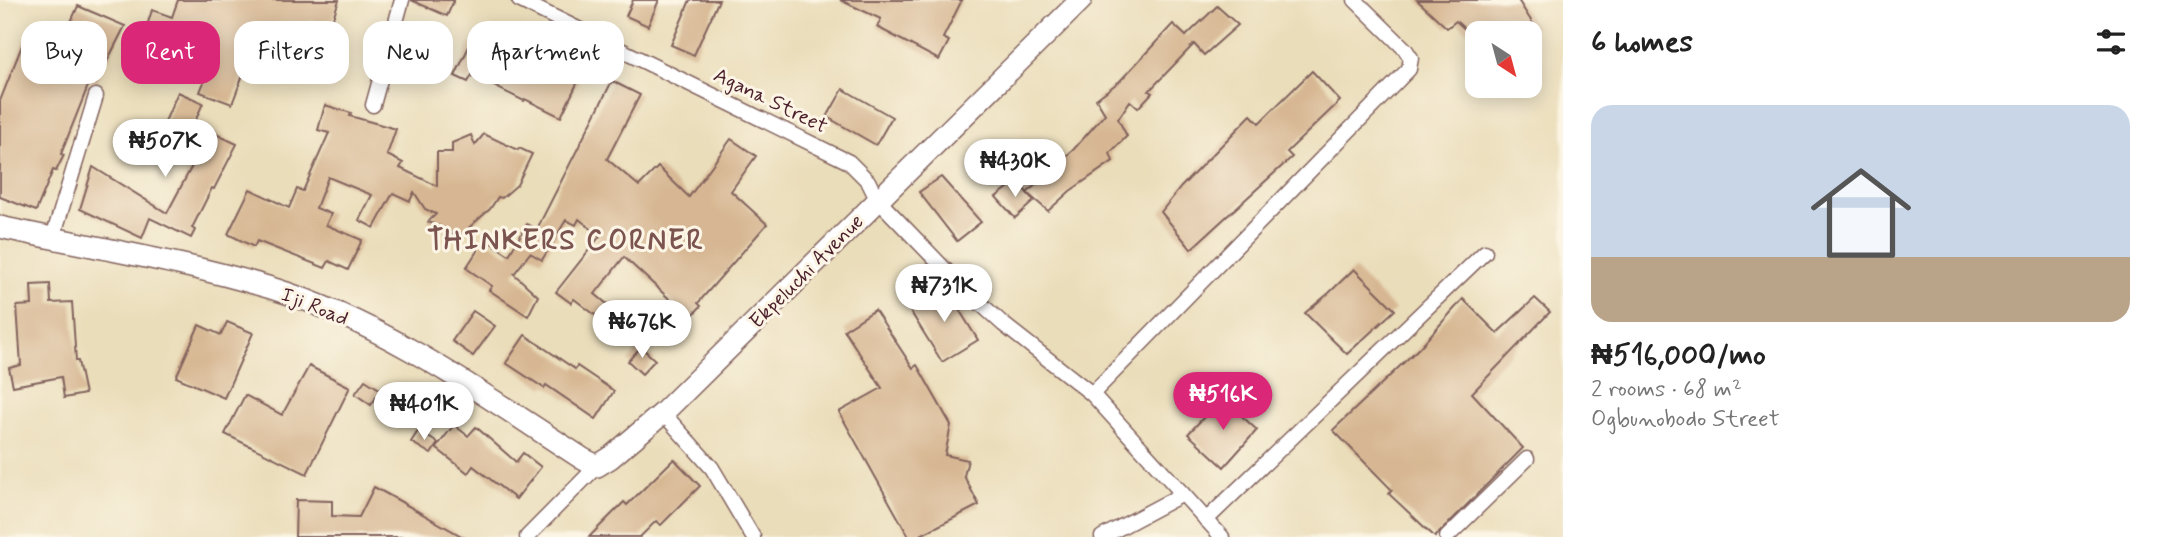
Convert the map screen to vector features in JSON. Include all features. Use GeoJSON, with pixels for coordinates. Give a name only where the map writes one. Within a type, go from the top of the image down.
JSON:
{"type":"FeatureCollection","features":[{"type":"Feature","properties":{"kind":"street"},"geometry":{"type":"LineString","coordinates":[[373,105],[402,0]]}},
{"type":"Feature","properties":{"kind":"street","name":"Agana Street"},"geometry":{"type":"LineString","coordinates":[[519,0],[849,162],[868,181],[877,199],[961,286],[1003,324],[1092,394],[1222,537]]}},
{"type":"Feature","properties":{"kind":"street","name":"Ekpeluchi Avenue"},"geometry":{"type":"LineString","coordinates":[[527,537],[597,466],[663,413],[1081,0]]}},
{"type":"Feature","properties":{"kind":"street"},"geometry":{"type":"LineString","coordinates":[[1092,394],[1409,69],[1411,58],[1405,49],[1355,0]]}},
{"type":"Feature","properties":{"kind":"street"},"geometry":{"type":"LineString","coordinates":[[53,237],[96,96]]}},
{"type":"Feature","properties":{"kind":"street","name":"Iji Road"},"geometry":{"type":"LineString","coordinates":[[0,228],[53,237],[272,289],[341,315],[465,381],[597,466]]}},
{"type":"Feature","properties":{"kind":"street"},"geometry":{"type":"LineString","coordinates":[[1206,520],[1485,252]]}},
{"type":"Feature","properties":{"kind":"street"},"geometry":{"type":"LineString","coordinates":[[663,413],[712,468],[753,537]]}},
{"type":"Feature","properties":{"kind":"street"},"geometry":{"type":"LineString","coordinates":[[1447,537],[1527,459]]}},
{"type":"Feature","properties":{"kind":"street"},"geometry":{"type":"LineString","coordinates":[[1102,537],[1183,494]]}},
{"type":"Feature","properties":{"kind":"building"},"geometry":{"type":"Polygon","coordinates":[[[178,0],[339,0],[332,21],[234,21],[234,84],[240,84],[232,104],[200,92],[203,84],[220,84],[220,21],[149,21],[152,10],[172,17],[178,0]]]}},
{"type":"Feature","properties":{"kind":"building"},"geometry":{"type":"Polygon","coordinates":[[[411,0],[454,0],[447,16],[411,0]]]}},
{"type":"Feature","properties":{"kind":"building"},"geometry":{"type":"Polygon","coordinates":[[[633,0],[659,0],[648,26],[626,16],[633,0]]]}},
{"type":"Feature","properties":{"kind":"building"},"geometry":{"type":"Polygon","coordinates":[[[690,0],[719,0],[694,55],[671,45],[690,0]]]}},
{"type":"Feature","properties":{"kind":"building"},"geometry":{"type":"Polygon","coordinates":[[[840,0],[962,0],[943,38],[949,41],[939,60],[877,27],[881,19],[840,0]]]}},
{"type":"Feature","properties":{"kind":"building"},"geometry":{"type":"Polygon","coordinates":[[[1417,0],[1518,0],[1531,21],[1465,21],[1465,29],[1456,21],[1447,28],[1417,0]]]}},
{"type":"Feature","properties":{"kind":"building"},"geometry":{"type":"Polygon","coordinates":[[[78,6],[121,24],[121,34],[107,61],[107,21],[71,21],[78,6]]]}},
{"type":"Feature","properties":{"kind":"building"},"geometry":{"type":"Polygon","coordinates":[[[1217,6],[1238,25],[1204,55],[1194,44],[1149,91],[1152,93],[1138,108],[1130,101],[1118,119],[1127,136],[1110,153],[1113,161],[1070,191],[1048,211],[1027,193],[1074,149],[1105,114],[1096,99],[1120,81],[1173,24],[1186,36],[1217,6]]]}},
{"type":"Feature","properties":{"kind":"building"},"geometry":{"type":"Polygon","coordinates":[[[21,48],[21,84],[89,84],[61,154],[64,155],[56,171],[53,170],[36,211],[0,197],[0,101],[21,48]]]}},
{"type":"Feature","properties":{"kind":"building"},"geometry":{"type":"Polygon","coordinates":[[[467,51],[467,82],[455,76],[467,51]]]}},
{"type":"Feature","properties":{"kind":"building"},"geometry":{"type":"Polygon","coordinates":[[[1312,71],[1340,101],[1287,152],[1292,157],[1191,249],[1161,212],[1181,187],[1251,115],[1259,123],[1312,71]]]}},
{"type":"Feature","properties":{"kind":"building"},"geometry":{"type":"Polygon","coordinates":[[[490,84],[577,84],[561,117],[525,99],[524,101],[490,84]]]}},
{"type":"Feature","properties":{"kind":"building"},"geometry":{"type":"Polygon","coordinates":[[[610,84],[618,84],[640,95],[607,159],[639,186],[658,167],[689,197],[731,139],[756,156],[731,191],[767,224],[698,303],[701,306],[690,318],[624,257],[595,294],[613,309],[603,321],[574,299],[571,303],[556,292],[600,236],[579,219],[576,225],[566,220],[542,260],[530,253],[514,274],[538,296],[528,316],[489,290],[492,286],[466,268],[485,239],[509,255],[527,224],[537,229],[610,84]]]}},
{"type":"Feature","properties":{"kind":"building"},"geometry":{"type":"Polygon","coordinates":[[[843,89],[892,117],[876,145],[827,117],[843,89]]]}},
{"type":"Feature","properties":{"kind":"building"},"geometry":{"type":"Polygon","coordinates":[[[178,92],[203,103],[194,124],[237,144],[192,228],[195,230],[191,238],[150,218],[142,238],[80,209],[93,167],[167,213],[200,151],[160,133],[178,92]]]}},
{"type":"Feature","properties":{"kind":"building"},"geometry":{"type":"Polygon","coordinates":[[[325,105],[351,113],[350,116],[396,129],[387,155],[403,163],[400,168],[437,186],[437,152],[452,152],[452,143],[471,135],[475,145],[484,134],[532,154],[517,185],[502,198],[498,197],[490,209],[456,239],[449,230],[428,222],[436,214],[425,209],[414,192],[410,201],[393,193],[374,228],[359,220],[372,195],[328,177],[316,208],[331,214],[326,225],[362,240],[348,270],[329,261],[325,268],[257,241],[254,247],[228,234],[250,189],[289,208],[297,189],[303,191],[329,133],[318,130],[325,105]]]}},
{"type":"Feature","properties":{"kind":"building"},"geometry":{"type":"Polygon","coordinates":[[[941,177],[981,222],[957,241],[919,192],[941,177]]]}},
{"type":"Feature","properties":{"kind":"building"},"geometry":{"type":"Polygon","coordinates":[[[1017,181],[1034,201],[1015,218],[996,197],[1017,181]]]}},
{"type":"Feature","properties":{"kind":"building"},"geometry":{"type":"Polygon","coordinates":[[[1354,269],[1395,310],[1347,354],[1305,313],[1354,269]]]}},
{"type":"Feature","properties":{"kind":"building"},"geometry":{"type":"Polygon","coordinates":[[[50,284],[51,303],[72,302],[76,361],[85,394],[64,398],[61,377],[13,386],[9,368],[21,365],[17,306],[32,305],[31,285],[50,284]]]}},
{"type":"Feature","properties":{"kind":"building"},"geometry":{"type":"Polygon","coordinates":[[[945,287],[978,340],[942,362],[909,309],[945,287]]]}},
{"type":"Feature","properties":{"kind":"building"},"geometry":{"type":"Polygon","coordinates":[[[1535,298],[1550,312],[1472,393],[1523,448],[1435,537],[1389,494],[1392,490],[1333,430],[1420,347],[1463,299],[1497,333],[1535,298]]]}},
{"type":"Feature","properties":{"kind":"building"},"geometry":{"type":"Polygon","coordinates":[[[875,310],[913,368],[917,365],[951,425],[945,455],[968,460],[964,476],[979,505],[917,537],[909,537],[839,412],[882,388],[844,330],[875,310]]]}},
{"type":"Feature","properties":{"kind":"building"},"geometry":{"type":"Polygon","coordinates":[[[473,311],[495,326],[473,356],[452,341],[473,311]]]}},
{"type":"Feature","properties":{"kind":"building"},"geometry":{"type":"Polygon","coordinates":[[[227,322],[253,333],[224,398],[176,377],[199,325],[221,335],[227,322]]]}},
{"type":"Feature","properties":{"kind":"building"},"geometry":{"type":"Polygon","coordinates":[[[525,335],[575,369],[577,366],[614,391],[596,419],[546,385],[544,388],[506,363],[525,335]]]}},
{"type":"Feature","properties":{"kind":"building"},"geometry":{"type":"Polygon","coordinates":[[[641,347],[655,360],[642,374],[628,361],[641,347]]]}},
{"type":"Feature","properties":{"kind":"building"},"geometry":{"type":"Polygon","coordinates":[[[309,366],[350,387],[307,474],[225,434],[245,395],[282,415],[309,366]]]}},
{"type":"Feature","properties":{"kind":"building"},"geometry":{"type":"Polygon","coordinates":[[[365,380],[381,390],[371,405],[355,394],[365,380]]]}},
{"type":"Feature","properties":{"kind":"building"},"geometry":{"type":"Polygon","coordinates":[[[1222,398],[1257,430],[1224,467],[1188,434],[1222,398]]]}},
{"type":"Feature","properties":{"kind":"building"},"geometry":{"type":"Polygon","coordinates":[[[454,425],[468,436],[476,427],[516,462],[523,453],[541,467],[516,499],[473,466],[468,473],[436,448],[454,425]]]}},
{"type":"Feature","properties":{"kind":"building"},"geometry":{"type":"Polygon","coordinates":[[[418,431],[438,443],[431,454],[411,442],[418,431]]]}},
{"type":"Feature","properties":{"kind":"building"},"geometry":{"type":"Polygon","coordinates":[[[674,459],[700,486],[661,525],[656,521],[640,537],[589,537],[624,502],[627,505],[674,459]]]}},
{"type":"Feature","properties":{"kind":"building"},"geometry":{"type":"Polygon","coordinates":[[[374,487],[463,537],[295,537],[296,500],[332,501],[332,516],[359,517],[374,487]]]}},
{"type":"Feature","properties":{"kind":"district","name":"THINKERS CORNER"},"geometry":{"type":"Point","coordinates":[566,239]}}]}
